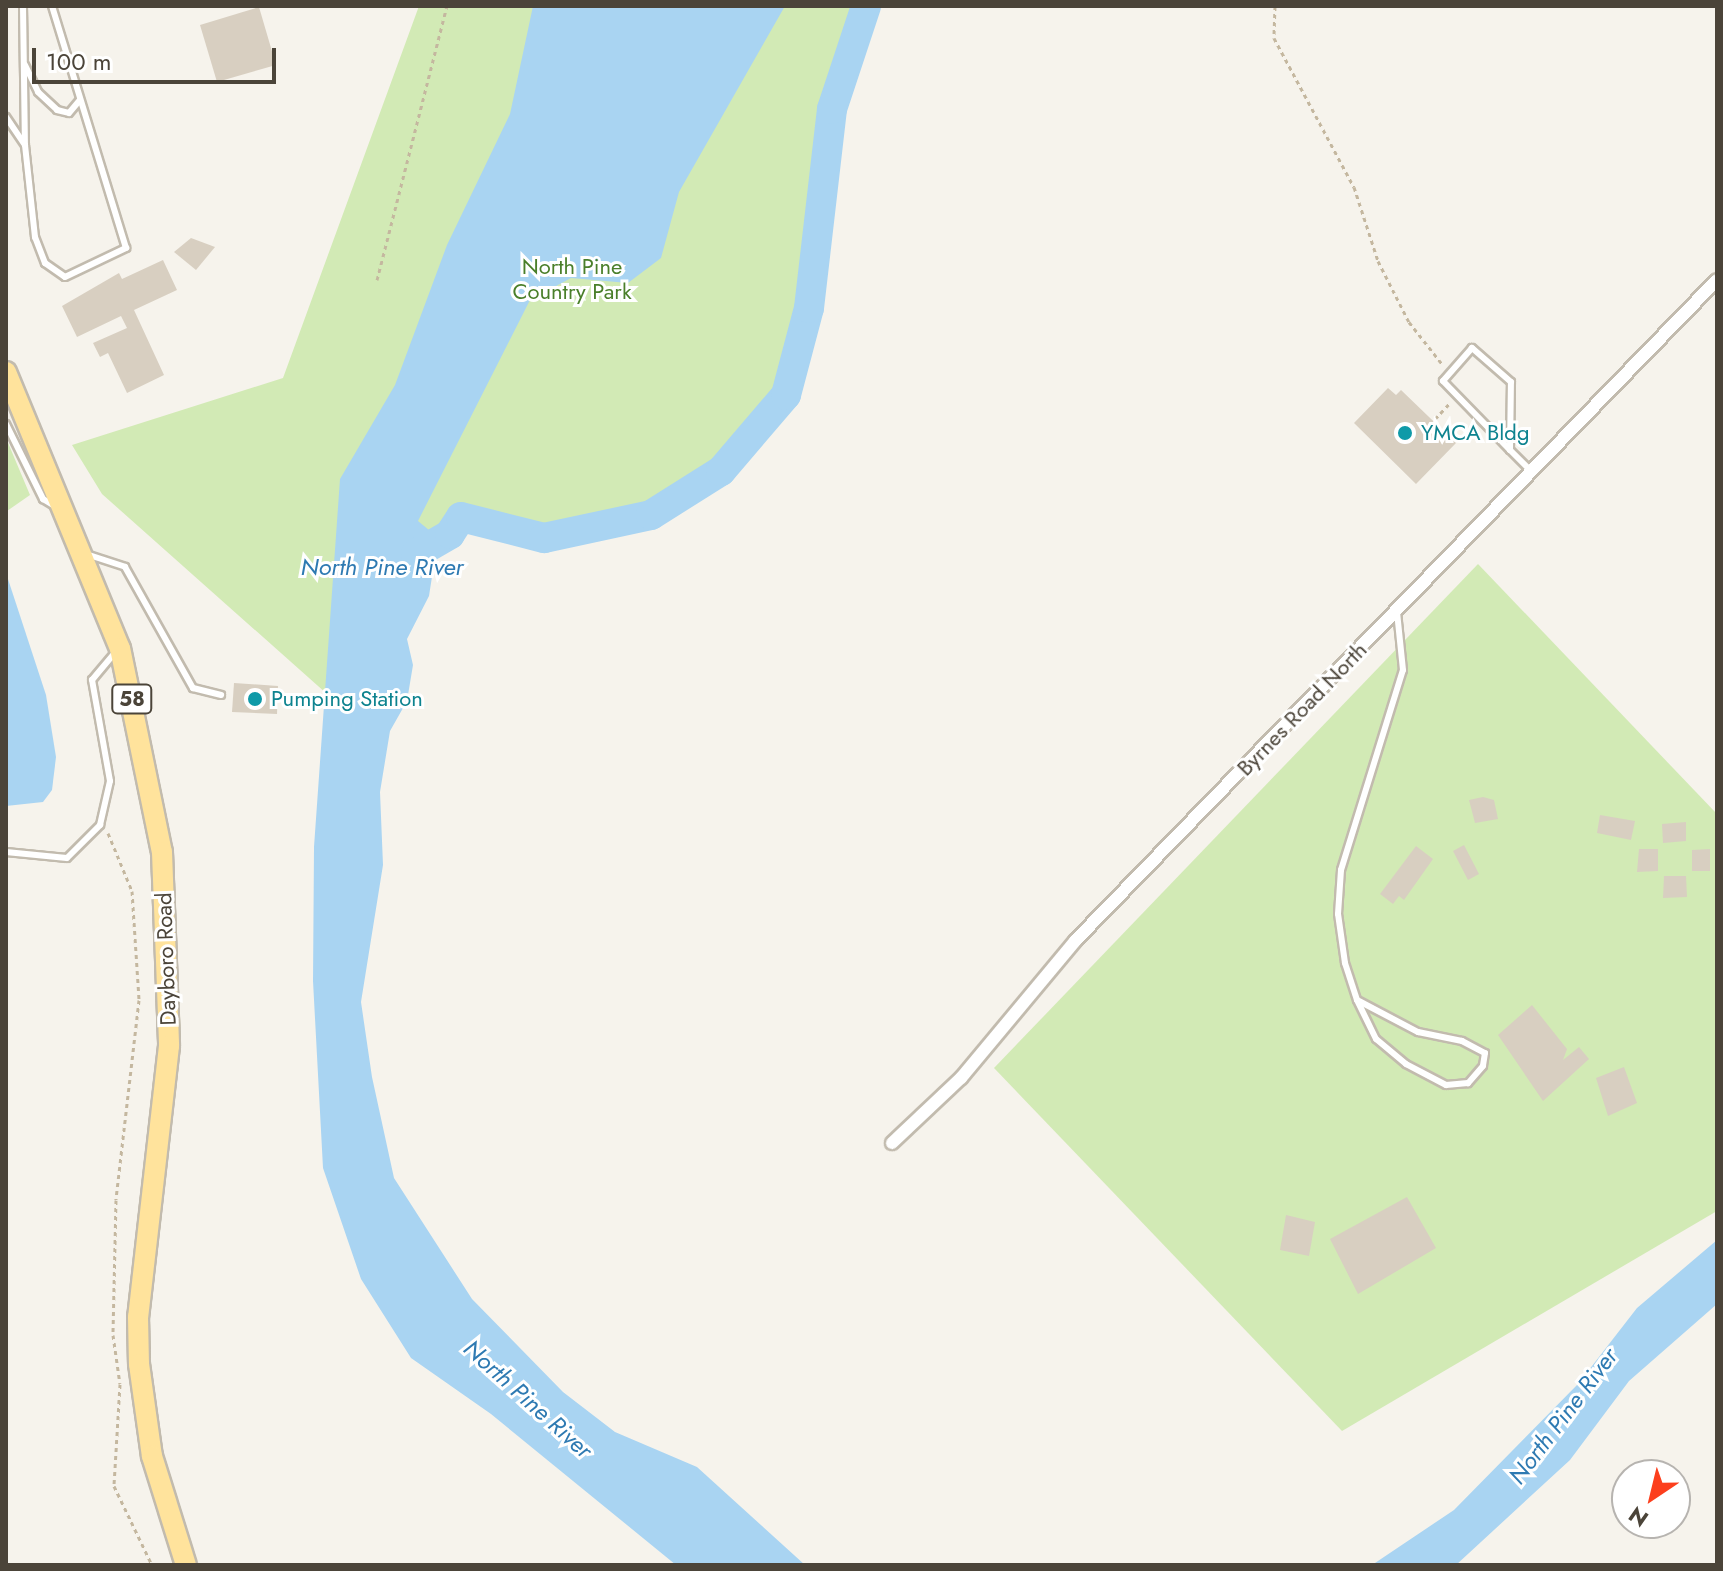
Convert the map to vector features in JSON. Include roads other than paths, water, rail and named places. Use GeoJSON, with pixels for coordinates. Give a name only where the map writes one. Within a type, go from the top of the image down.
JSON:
{"type":"FeatureCollection","features":[{"type":"Feature","properties":{"kind":"main road","name":"Dayboro Road"},"geometry":{"type":"LineString","coordinates":[[6,372],[85,554],[120,648],[162,852],[170,963],[165,1095],[138,1317],[139,1364],[152,1456],[186,1565]]}},
{"type":"Feature","properties":{"kind":"street","name":"Byrnes Road North"},"geometry":{"type":"LineString","coordinates":[[892,1143],[961,1078],[1075,941],[1717,280]]}},
{"type":"Feature","properties":{"kind":"lane"},"geometry":{"type":"LineString","coordinates":[[23,6],[25,145],[35,237],[45,263],[65,277],[126,248],[52,6]]}},
{"type":"Feature","properties":{"kind":"lane"},"geometry":{"type":"LineString","coordinates":[[24,62],[38,92],[57,110],[69,113],[80,97]]}},
{"type":"Feature","properties":{"kind":"lane"},"geometry":{"type":"LineString","coordinates":[[6,117],[25,145]]}},
{"type":"Feature","properties":{"kind":"lane"},"geometry":{"type":"LineString","coordinates":[[1510,450],[1511,382],[1472,348],[1443,381],[1458,395],[1510,450],[1532,472]]}},
{"type":"Feature","properties":{"kind":"lane"},"geometry":{"type":"LineString","coordinates":[[6,424],[43,499],[67,512]]}},
{"type":"Feature","properties":{"kind":"lane"},"geometry":{"type":"LineString","coordinates":[[85,554],[125,567],[193,688],[221,695]]}},
{"type":"Feature","properties":{"kind":"lane"},"geometry":{"type":"LineString","coordinates":[[1357,1000],[1418,1032],[1462,1041],[1485,1053],[1483,1066],[1468,1083],[1446,1085],[1419,1071],[1376,1039],[1357,1000],[1338,914],[1341,870],[1403,670],[1397,612]]}},
{"type":"Feature","properties":{"kind":"lane"},"geometry":{"type":"LineString","coordinates":[[6,852],[67,858],[90,842],[100,825],[110,781],[92,680],[120,648]]}},
{"type":"Feature","properties":{"kind":"water"},"geometry":{"type":"Polygon","coordinates":[[[533,6],[785,6],[679,192],[661,258],[628,283],[571,278],[530,300],[418,521],[435,535],[450,534],[436,551],[429,596],[407,639],[413,665],[407,701],[390,731],[380,792],[383,865],[361,1002],[372,1077],[394,1178],[472,1299],[563,1392],[615,1432],[697,1467],[805,1565],[676,1565],[491,1414],[411,1358],[361,1279],[323,1168],[313,981],[314,847],[340,479],[395,385],[447,245],[510,114],[533,6]]]}},
{"type":"Feature","properties":{"kind":"water"},"geometry":{"type":"Polygon","coordinates":[[[6,573],[46,695],[56,757],[52,790],[43,802],[6,806],[6,573]]]}},
{"type":"Feature","properties":{"kind":"water","name":"North Pine River"},"geometry":{"type":"Polygon","coordinates":[[[1717,1240],[1717,1304],[1629,1381],[1570,1460],[1456,1565],[1372,1565],[1454,1510],[1578,1384],[1637,1308],[1717,1240]]]}},
{"type":"Feature","properties":{"kind":"waterway","name":"North Pine River"},"geometry":{"type":"LineString","coordinates":[[416,554],[450,534],[461,517],[544,538],[651,515],[721,471],[786,395],[809,308],[832,109],[866,6]]}},
{"type":"Feature","properties":{"kind":"place","name":"YMCA Bldg"},"geometry":{"type":"Point","coordinates":[1405,433]}},
{"type":"Feature","properties":{"kind":"place","name":"Pumping Station"},"geometry":{"type":"Point","coordinates":[255,699]}},
{"type":"Feature","properties":{"kind":"park label","name":"North Pine Country Park"},"geometry":{"type":"Point","coordinates":[572,278]}}]}
